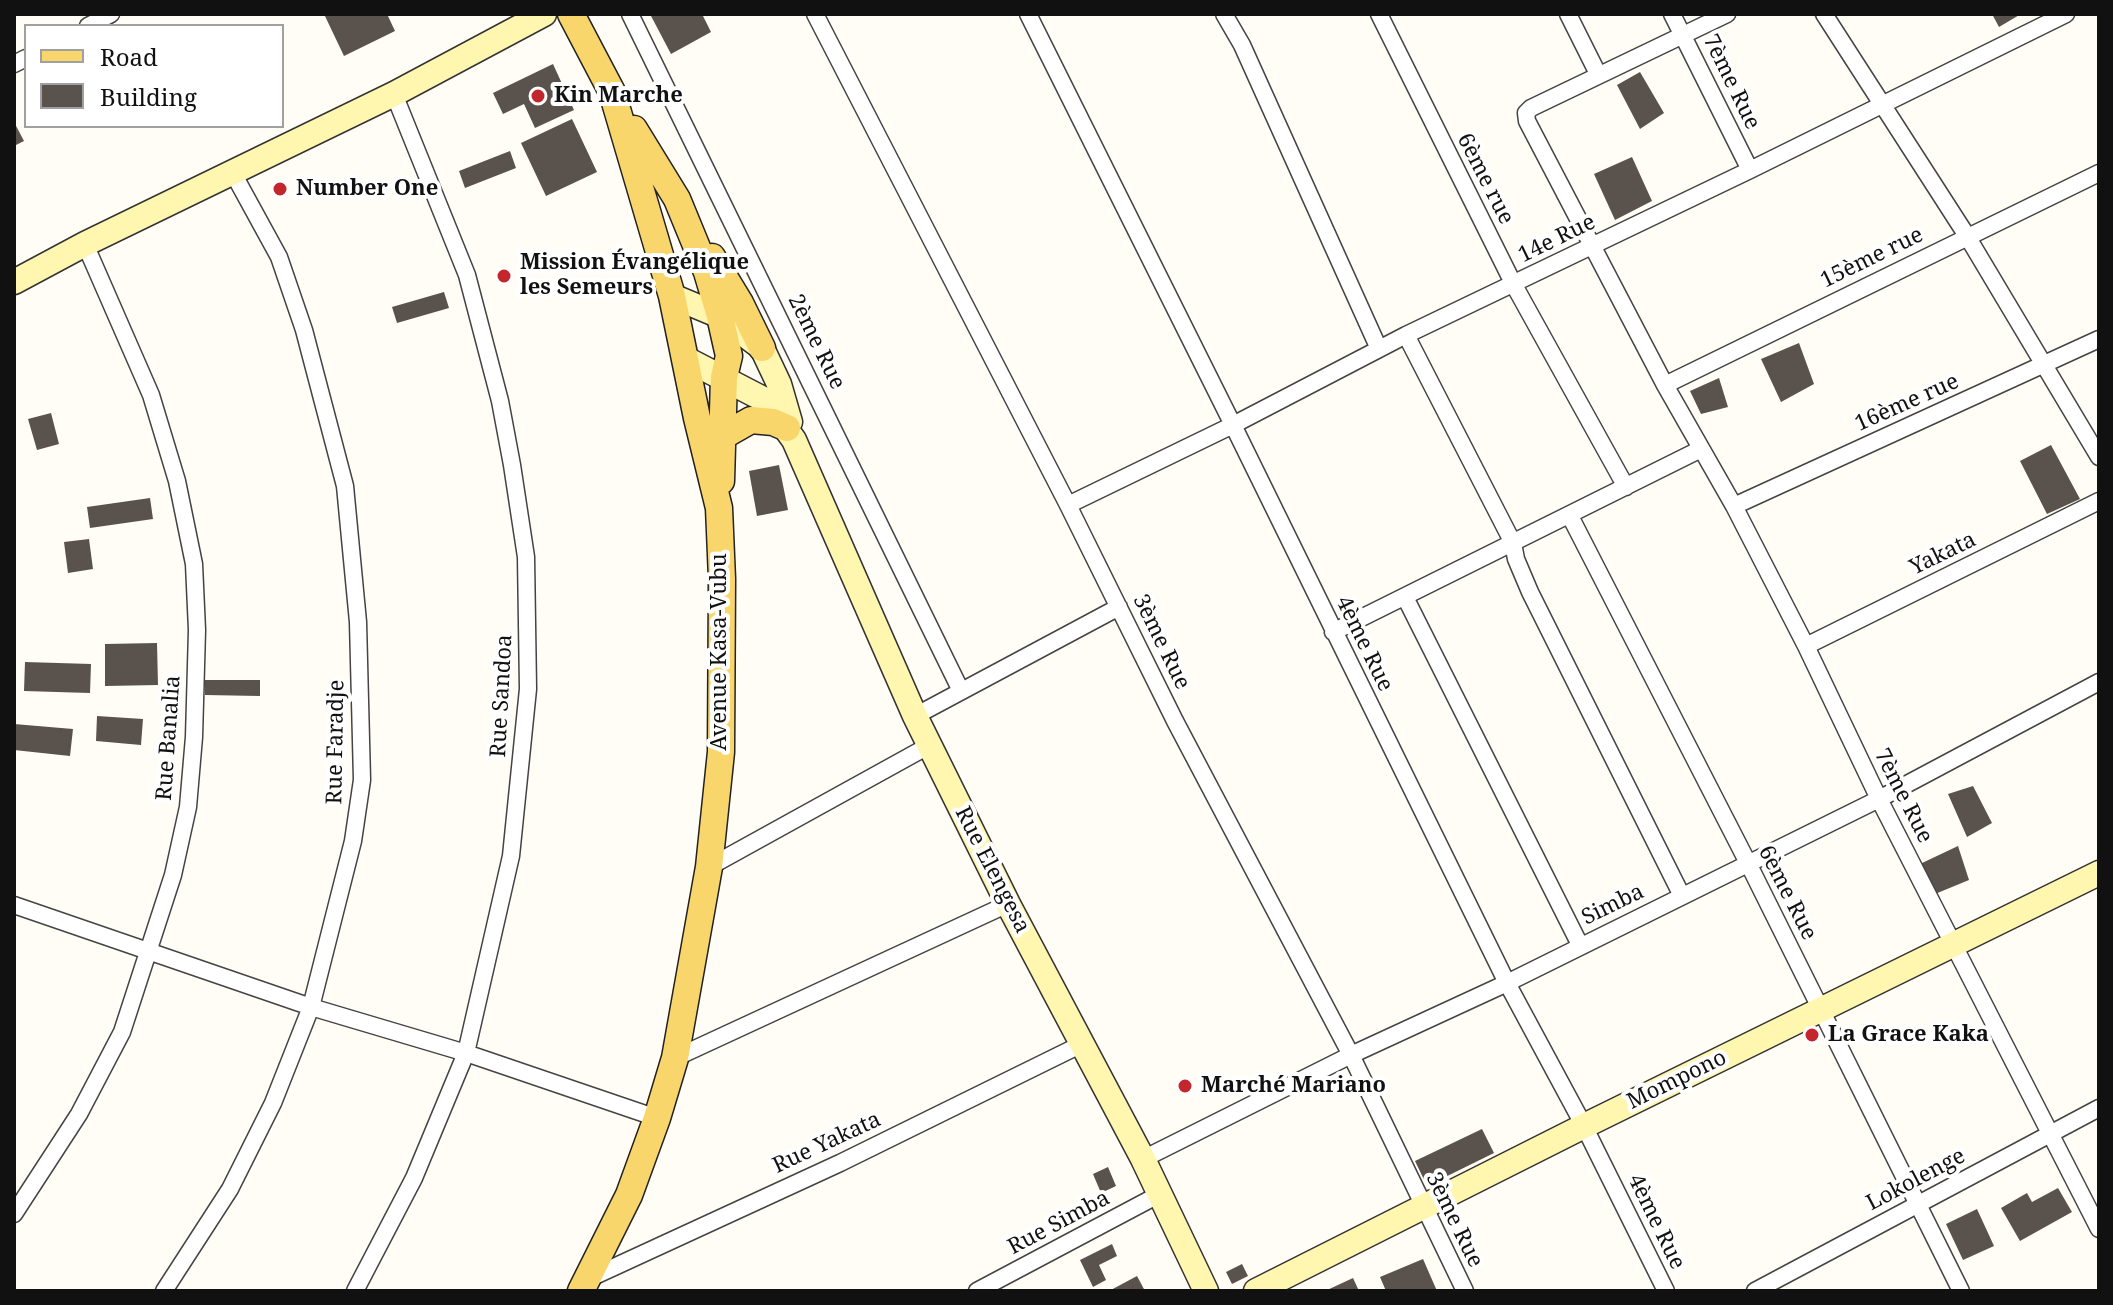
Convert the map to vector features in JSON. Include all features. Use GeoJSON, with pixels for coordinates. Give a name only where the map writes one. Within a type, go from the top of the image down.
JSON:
{"type":"FeatureCollection","features":[{"type":"Feature","properties":{"kind":"main road","name":"Avenue Kasa-Vubu"},"geometry":{"type":"LineString","coordinates":[[571,14],[612,92],[672,296],[719,508],[722,579],[721,752],[709,867],[675,1058],[629,1195],[584,1285]]}},
{"type":"Feature","properties":{"kind":"main road"},"geometry":{"type":"LineString","coordinates":[[612,92],[677,199],[707,272],[720,316],[729,356],[724,377],[719,508]]}},
{"type":"Feature","properties":{"kind":"main road"},"geometry":{"type":"LineString","coordinates":[[684,215],[740,303],[762,348]]}},
{"type":"Feature","properties":{"kind":"main road"},"geometry":{"type":"LineString","coordinates":[[723,436],[751,420],[773,422],[791,434]]}},
{"type":"Feature","properties":{"kind":"street"},"geometry":{"type":"LineString","coordinates":[[92,24],[111,14]]}},
{"type":"Feature","properties":{"kind":"street"},"geometry":{"type":"LineString","coordinates":[[14,282],[85,244],[394,94],[544,14]]}},
{"type":"Feature","properties":{"kind":"street","name":"2ème Rue"},"geometry":{"type":"LineString","coordinates":[[630,14],[961,691]]}},
{"type":"Feature","properties":{"kind":"street","name":"3ème Rue"},"geometry":{"type":"LineString","coordinates":[[815,14],[1068,505],[1175,721],[1351,1055],[1465,1291]]}},
{"type":"Feature","properties":{"kind":"street","name":"4ème Rue"},"geometry":{"type":"LineString","coordinates":[[1028,14],[1507,983],[1584,1126],[1666,1291]]}},
{"type":"Feature","properties":{"kind":"street"},"geometry":{"type":"LineString","coordinates":[[1224,14],[1242,45],[1379,349]]}},
{"type":"Feature","properties":{"kind":"street","name":"6ème rue"},"geometry":{"type":"LineString","coordinates":[[1379,14],[1514,285],[1626,487]]}},
{"type":"Feature","properties":{"kind":"street"},"geometry":{"type":"LineString","coordinates":[[1568,14],[1598,74],[1727,14]]}},
{"type":"Feature","properties":{"kind":"street","name":"7ème Rue"},"geometry":{"type":"LineString","coordinates":[[1672,14],[1750,170]]}},
{"type":"Feature","properties":{"kind":"street"},"geometry":{"type":"LineString","coordinates":[[1824,14],[1967,236],[2099,457]]}},
{"type":"Feature","properties":{"kind":"street","name":"14e Rue"},"geometry":{"type":"LineString","coordinates":[[1068,505],[1233,425],[1406,335],[2066,14]]}},
{"type":"Feature","properties":{"kind":"street","name":"7ème Rue"},"geometry":{"type":"LineString","coordinates":[[1598,74],[1531,108],[1526,113],[1527,121],[1665,385],[1734,506],[1806,646],[1879,799],[2099,1229]]}},
{"type":"Feature","properties":{"kind":"street","name":"Rue Sandoa"},"geometry":{"type":"LineString","coordinates":[[355,1291],[414,1178],[466,1053],[511,856],[528,689],[526,557],[500,401],[467,275],[394,94]]}},
{"type":"Feature","properties":{"kind":"street","name":"Rue Faradje"},"geometry":{"type":"LineString","coordinates":[[164,1291],[230,1189],[273,1103],[311,1007],[353,841],[362,780],[357,607],[345,486],[304,330],[279,257],[233,173]]}},
{"type":"Feature","properties":{"kind":"street","name":"15ème rue"},"geometry":{"type":"LineString","coordinates":[[1665,385],[2099,173]]}},
{"type":"Feature","properties":{"kind":"street","name":"Rue Banalia"},"geometry":{"type":"LineString","coordinates":[[14,1214],[79,1114],[122,1032],[173,875],[188,807],[194,737],[197,656],[194,564],[177,481],[151,395],[85,244]]}},
{"type":"Feature","properties":{"kind":"street"},"geometry":{"type":"LineString","coordinates":[[672,296],[720,316],[762,348],[779,384],[791,434]]}},
{"type":"Feature","properties":{"kind":"street"},"geometry":{"type":"LineString","coordinates":[[1406,335],[1513,543],[1516,559],[1537,605],[1682,896]]}},
{"type":"Feature","properties":{"kind":"street","name":"16ème rue"},"geometry":{"type":"LineString","coordinates":[[1734,506],[2099,339]]}},
{"type":"Feature","properties":{"kind":"street"},"geometry":{"type":"LineString","coordinates":[[686,359],[765,400],[791,434]]}},
{"type":"Feature","properties":{"kind":"street","name":"Rue Elengesa"},"geometry":{"type":"LineString","coordinates":[[791,434],[915,716],[1008,904],[1143,1159],[1206,1291]]}},
{"type":"Feature","properties":{"kind":"street"},"geometry":{"type":"LineString","coordinates":[[1333,632],[1701,449]]}},
{"type":"Feature","properties":{"kind":"street","name":"Yakata"},"geometry":{"type":"LineString","coordinates":[[1806,646],[2099,501]]}},
{"type":"Feature","properties":{"kind":"street","name":"6ème Rue"},"geometry":{"type":"LineString","coordinates":[[1570,516],[1748,863],[1961,1291]]}},
{"type":"Feature","properties":{"kind":"street"},"geometry":{"type":"LineString","coordinates":[[1405,597],[1580,945]]}},
{"type":"Feature","properties":{"kind":"street"},"geometry":{"type":"LineString","coordinates":[[915,716],[1119,607]]}},
{"type":"Feature","properties":{"kind":"street","name":"Simba"},"geometry":{"type":"LineString","coordinates":[[1143,1159],[1879,799],[2099,682]]}},
{"type":"Feature","properties":{"kind":"street"},"geometry":{"type":"LineString","coordinates":[[709,867],[930,745]]}},
{"type":"Feature","properties":{"kind":"street","name":"Mompono"},"geometry":{"type":"LineString","coordinates":[[1256,1291],[2099,873]]}},
{"type":"Feature","properties":{"kind":"street"},"geometry":{"type":"LineString","coordinates":[[675,1058],[1008,904]]}},
{"type":"Feature","properties":{"kind":"street"},"geometry":{"type":"LineString","coordinates":[[14,905],[311,1007],[466,1053],[657,1118]]}},
{"type":"Feature","properties":{"kind":"street","name":"Rue Yakata"},"geometry":{"type":"LineString","coordinates":[[584,1285],[1084,1043]]}},
{"type":"Feature","properties":{"kind":"street","name":"Lokolenge"},"geometry":{"type":"LineString","coordinates":[[1755,1291],[2099,1108]]}},
{"type":"Feature","properties":{"kind":"street","name":"Rue Simba"},"geometry":{"type":"LineString","coordinates":[[977,1291],[1160,1194]]}},
{"type":"Feature","properties":{"kind":"building"},"geometry":{"type":"Polygon","coordinates":[[[324,14],[387,14],[395,31],[344,56],[324,14]]]}},
{"type":"Feature","properties":{"kind":"building"},"geometry":{"type":"Polygon","coordinates":[[[650,14],[702,14],[711,32],[671,54],[650,14]]]}},
{"type":"Feature","properties":{"kind":"building"},"geometry":{"type":"Polygon","coordinates":[[[1992,14],[2021,14],[1999,27],[1992,14]]]}},
{"type":"Feature","properties":{"kind":"building"},"geometry":{"type":"Polygon","coordinates":[[[553,64],[574,110],[535,128],[524,104],[503,114],[493,93],[553,64]]]}},
{"type":"Feature","properties":{"kind":"building"},"geometry":{"type":"Polygon","coordinates":[[[1640,72],[1664,113],[1640,129],[1617,85],[1640,72]]]}},
{"type":"Feature","properties":{"kind":"building"},"geometry":{"type":"Polygon","coordinates":[[[572,119],[597,172],[546,196],[521,143],[572,119]]]}},
{"type":"Feature","properties":{"kind":"building"},"geometry":{"type":"Polygon","coordinates":[[[14,122],[24,141],[14,146],[14,122]]]}},
{"type":"Feature","properties":{"kind":"building"},"geometry":{"type":"Polygon","coordinates":[[[510,151],[516,168],[465,188],[459,171],[510,151]]]}},
{"type":"Feature","properties":{"kind":"building"},"geometry":{"type":"Polygon","coordinates":[[[1632,157],[1652,201],[1615,220],[1594,174],[1632,157]]]}},
{"type":"Feature","properties":{"kind":"building"},"geometry":{"type":"Polygon","coordinates":[[[444,292],[449,308],[397,323],[392,307],[444,292]]]}},
{"type":"Feature","properties":{"kind":"building"},"geometry":{"type":"Polygon","coordinates":[[[1799,343],[1814,384],[1781,402],[1761,359],[1799,343]]]}},
{"type":"Feature","properties":{"kind":"building"},"geometry":{"type":"Polygon","coordinates":[[[1719,378],[1728,407],[1701,414],[1690,391],[1719,378]]]}},
{"type":"Feature","properties":{"kind":"building"},"geometry":{"type":"Polygon","coordinates":[[[51,413],[59,444],[37,450],[28,419],[51,413]]]}},
{"type":"Feature","properties":{"kind":"building"},"geometry":{"type":"Polygon","coordinates":[[[2051,445],[2080,499],[2047,514],[2020,461],[2051,445]]]}},
{"type":"Feature","properties":{"kind":"building"},"geometry":{"type":"Polygon","coordinates":[[[779,465],[788,510],[757,516],[749,471],[779,465]]]}},
{"type":"Feature","properties":{"kind":"building"},"geometry":{"type":"Polygon","coordinates":[[[150,498],[153,519],[90,528],[87,507],[150,498]]]}},
{"type":"Feature","properties":{"kind":"building"},"geometry":{"type":"Polygon","coordinates":[[[89,539],[93,569],[68,573],[64,542],[89,539]]]}},
{"type":"Feature","properties":{"kind":"building"},"geometry":{"type":"Polygon","coordinates":[[[157,643],[158,685],[105,686],[105,644],[157,643]]]}},
{"type":"Feature","properties":{"kind":"building"},"geometry":{"type":"Polygon","coordinates":[[[25,662],[91,664],[90,693],[24,691],[25,662]]]}},
{"type":"Feature","properties":{"kind":"building"},"geometry":{"type":"Polygon","coordinates":[[[205,680],[260,680],[260,696],[205,695],[205,680]]]}},
{"type":"Feature","properties":{"kind":"building"},"geometry":{"type":"Polygon","coordinates":[[[97,716],[143,719],[141,745],[96,741],[97,716]]]}},
{"type":"Feature","properties":{"kind":"building"},"geometry":{"type":"Polygon","coordinates":[[[14,724],[73,729],[70,756],[14,750],[14,724]]]}},
{"type":"Feature","properties":{"kind":"building"},"geometry":{"type":"Polygon","coordinates":[[[1973,786],[1992,823],[1967,837],[1948,794],[1973,786]]]}},
{"type":"Feature","properties":{"kind":"building"},"geometry":{"type":"Polygon","coordinates":[[[1958,846],[1969,880],[1935,894],[1920,864],[1958,846]]]}},
{"type":"Feature","properties":{"kind":"building"},"geometry":{"type":"Polygon","coordinates":[[[1482,1129],[1494,1153],[1427,1186],[1415,1161],[1482,1129]]]}},
{"type":"Feature","properties":{"kind":"building"},"geometry":{"type":"Polygon","coordinates":[[[1108,1167],[1116,1186],[1101,1193],[1093,1174],[1108,1167]]]}},
{"type":"Feature","properties":{"kind":"building"},"geometry":{"type":"Polygon","coordinates":[[[2058,1188],[2072,1212],[2020,1241],[2001,1208],[2027,1193],[2032,1202],[2058,1188]]]}},
{"type":"Feature","properties":{"kind":"building"},"geometry":{"type":"Polygon","coordinates":[[[1977,1209],[1994,1246],[1963,1260],[1946,1224],[1977,1209]]]}},
{"type":"Feature","properties":{"kind":"building"},"geometry":{"type":"Polygon","coordinates":[[[1112,1244],[1117,1256],[1099,1265],[1106,1280],[1093,1287],[1080,1260],[1112,1244]]]}},
{"type":"Feature","properties":{"kind":"building"},"geometry":{"type":"Polygon","coordinates":[[[1423,1259],[1437,1291],[1386,1291],[1380,1277],[1423,1259]]]}},
{"type":"Feature","properties":{"kind":"building"},"geometry":{"type":"Polygon","coordinates":[[[1242,1264],[1248,1276],[1232,1284],[1226,1272],[1242,1264]]]}},
{"type":"Feature","properties":{"kind":"building"},"geometry":{"type":"Polygon","coordinates":[[[1137,1276],[1145,1291],[1109,1291],[1137,1276]]]}},
{"type":"Feature","properties":{"kind":"building"},"geometry":{"type":"Polygon","coordinates":[[[1353,1278],[1359,1291],[1325,1291],[1353,1278]]]}},
{"type":"Feature","properties":{"kind":"place","name":"Kin Marche"},"geometry":{"type":"Point","coordinates":[538,96]}},
{"type":"Feature","properties":{"kind":"place","name":"Number One"},"geometry":{"type":"Point","coordinates":[280,189]}},
{"type":"Feature","properties":{"kind":"place","name":"Mission Évangélique les Semeurs"},"geometry":{"type":"Point","coordinates":[504,276]}},
{"type":"Feature","properties":{"kind":"place","name":"La Grace Kaka"},"geometry":{"type":"Point","coordinates":[1812,1035]}},
{"type":"Feature","properties":{"kind":"place","name":"Marché Mariano"},"geometry":{"type":"Point","coordinates":[1185,1086]}}]}
